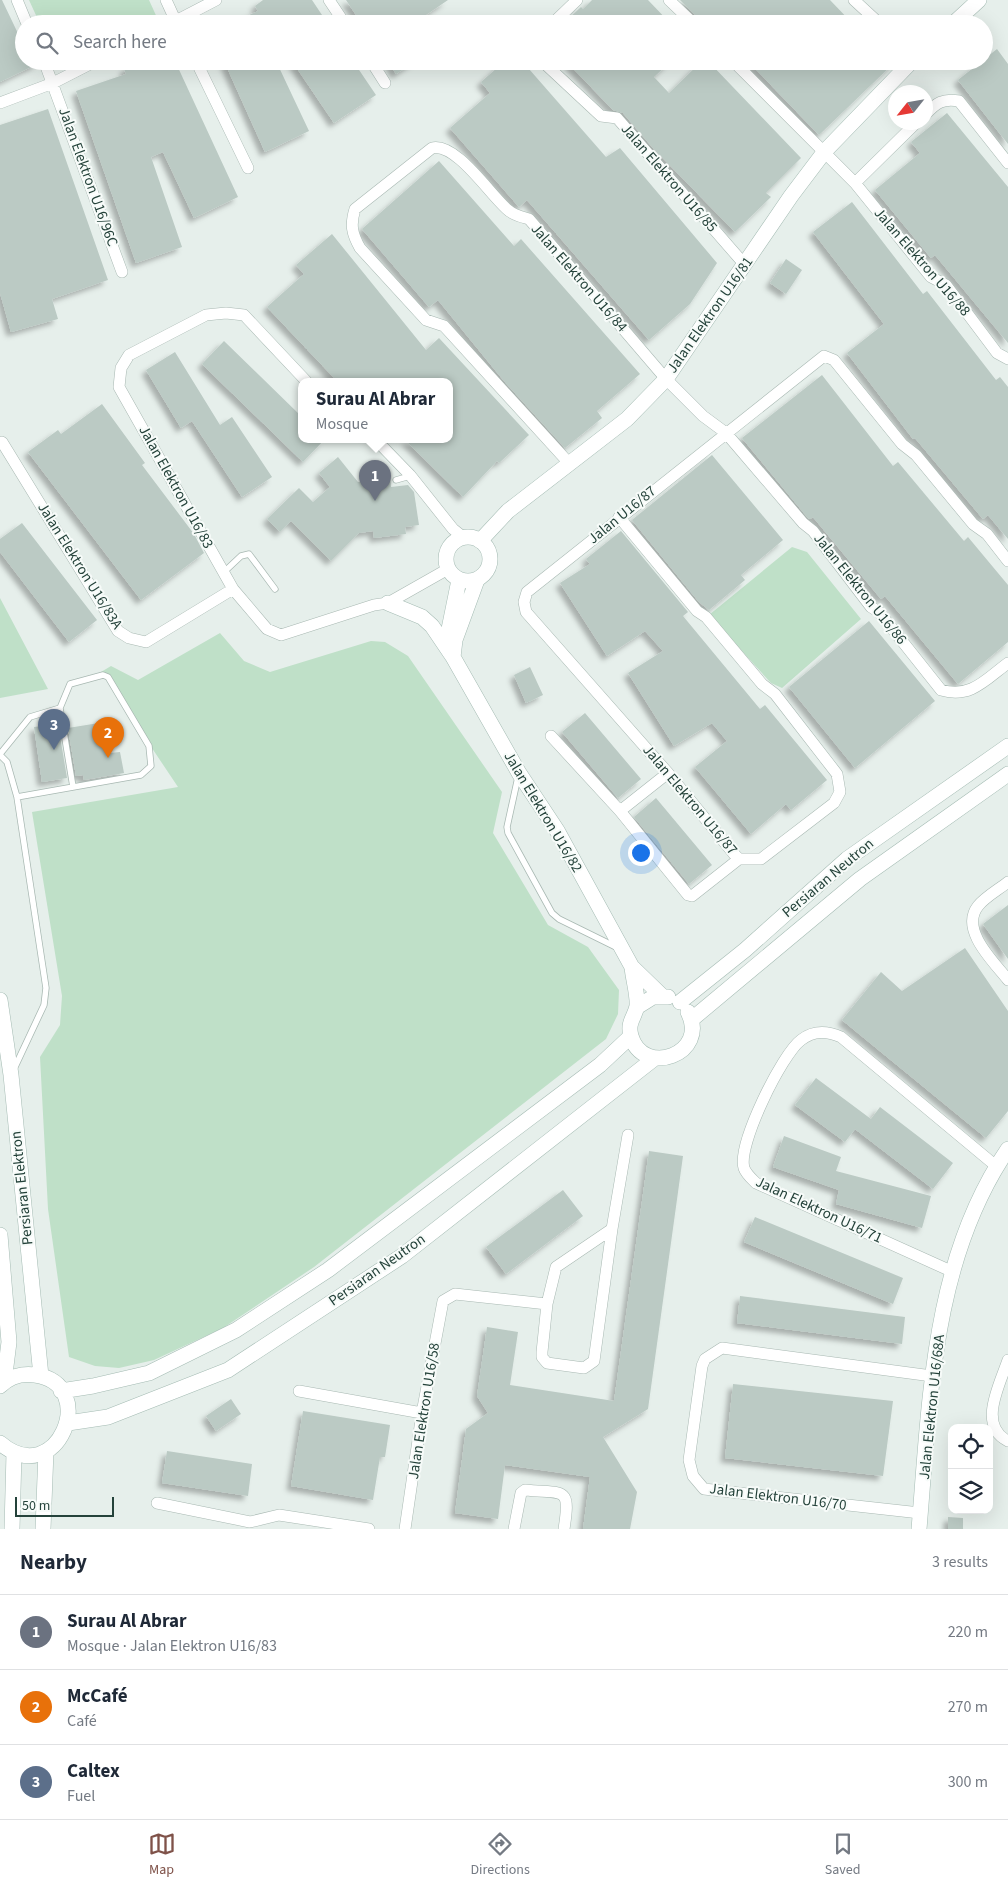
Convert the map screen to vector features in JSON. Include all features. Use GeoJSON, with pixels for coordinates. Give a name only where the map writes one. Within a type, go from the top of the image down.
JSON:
{"type":"FeatureCollection","features":[{"type":"Feature","properties":{"kind":"street"},"geometry":{"type":"LineString","coordinates":[[17,0],[23,15]]}},
{"type":"Feature","properties":{"kind":"street"},"geometry":{"type":"LineString","coordinates":[[166,0],[172,15]]}},
{"type":"Feature","properties":{"kind":"street"},"geometry":{"type":"LineString","coordinates":[[189,15],[216,0]]}},
{"type":"Feature","properties":{"kind":"street"},"geometry":{"type":"LineString","coordinates":[[329,0],[340,15]]}},
{"type":"Feature","properties":{"kind":"street"},"geometry":{"type":"LineString","coordinates":[[561,15],[577,0]]}},
{"type":"Feature","properties":{"kind":"street"},"geometry":{"type":"LineString","coordinates":[[669,0],[685,15]]}},
{"type":"Feature","properties":{"kind":"street"},"geometry":{"type":"LineString","coordinates":[[854,0],[870,15]]}},
{"type":"Feature","properties":{"kind":"street"},"geometry":{"type":"LineString","coordinates":[[963,15],[979,0]]}},
{"type":"Feature","properties":{"kind":"street","name":"Jalan Elektron U16/96C"},"geometry":{"type":"LineString","coordinates":[[48,70],[122,272]]}},
{"type":"Feature","properties":{"kind":"street"},"geometry":{"type":"LineString","coordinates":[[0,103],[53,83],[78,70]]}},
{"type":"Feature","properties":{"kind":"street"},"geometry":{"type":"LineString","coordinates":[[200,70],[248,168]]}},
{"type":"Feature","properties":{"kind":"street"},"geometry":{"type":"LineString","coordinates":[[377,70],[385,83]]}},
{"type":"Feature","properties":{"kind":"street","name":"Jalan Elektron U16/85"},"geometry":{"type":"LineString","coordinates":[[552,70],[601,116],[617,118],[745,264]]}},
{"type":"Feature","properties":{"kind":"street"},"geometry":{"type":"LineString","coordinates":[[742,70],[825,152]]}},
{"type":"Feature","properties":{"kind":"street","name":"Jalan Elektron U16/81"},"geometry":{"type":"LineString","coordinates":[[480,541],[508,511],[568,462],[627,419],[666,379],[825,152],[903,70]]}},
{"type":"Feature","properties":{"kind":"street"},"geometry":{"type":"LineString","coordinates":[[933,106],[937,102],[948,99],[959,101],[1008,163]]}},
{"type":"Feature","properties":{"kind":"street"},"geometry":{"type":"LineString","coordinates":[[855,183],[909,130]]}},
{"type":"Feature","properties":{"kind":"street","name":"Jalan Elektron U16/84"},"geometry":{"type":"LineString","coordinates":[[568,462],[444,326],[426,320],[360,248],[351,227],[355,209],[425,152],[438,147],[445,148],[452,152],[509,212],[529,220],[666,379]]}},
{"type":"Feature","properties":{"kind":"street","name":"Jalan Elektron U16/88"},"geometry":{"type":"LineString","coordinates":[[825,152],[855,183],[931,277],[946,285],[997,353],[1008,359]]}},
{"type":"Feature","properties":{"kind":"street","name":"Jalan Elektron U16/83"},"geometry":{"type":"LineString","coordinates":[[303,378],[244,315],[226,313],[206,315],[129,355],[121,368],[119,387],[233,589],[267,629],[282,635],[374,605],[388,603],[448,569]]}},
{"type":"Feature","properties":{"kind":"street"},"geometry":{"type":"LineString","coordinates":[[726,433],[824,356],[834,360],[902,444],[916,455],[973,524],[987,534],[1008,561]]}},
{"type":"Feature","properties":{"kind":"street","name":"Jalan Elektron U16/86"},"geometry":{"type":"LineString","coordinates":[[666,379],[703,416],[726,433],[803,524],[813,531],[871,607],[879,612],[941,690],[953,694],[968,693],[1008,663]]}},
{"type":"Feature","properties":{"kind":"street","name":"Jalan U16/87"},"geometry":{"type":"LineString","coordinates":[[524,602],[527,592],[618,517],[726,433]]}},
{"type":"Feature","properties":{"kind":"street","name":"Jalan Elektron U16/83A"},"geometry":{"type":"LineString","coordinates":[[2,442],[118,631],[129,638],[146,642],[233,589]]}},
{"type":"Feature","properties":{"kind":"street"},"geometry":{"type":"LineString","coordinates":[[379,443],[410,475],[453,529],[463,537],[480,541],[489,551],[490,565],[477,580],[455,640],[453,657]]}},
{"type":"Feature","properties":{"kind":"street","name":"Jalan Elektron U16/87"},"geometry":{"type":"LineString","coordinates":[[524,602],[526,612],[740,858],[761,859],[834,803],[840,792],[837,774],[775,694],[762,684],[706,617],[697,611],[618,517]]}},
{"type":"Feature","properties":{"kind":"street"},"geometry":{"type":"LineString","coordinates":[[463,537],[452,543],[448,549],[446,562],[448,569],[459,580],[477,580]]}},
{"type":"Feature","properties":{"kind":"street"},"geometry":{"type":"LineString","coordinates":[[453,657],[448,636],[459,580]]}},
{"type":"Feature","properties":{"kind":"street","name":"Jalan Elektron U16/82"},"geometry":{"type":"LineString","coordinates":[[388,603],[422,617],[432,626],[453,657],[519,773],[558,832],[632,968]]}},
{"type":"Feature","properties":{"kind":"street"},"geometry":{"type":"LineString","coordinates":[[551,736],[620,811],[690,896],[740,858]]}},
{"type":"Feature","properties":{"kind":"street","name":"Persiaran Neutron"},"geometry":{"type":"LineString","coordinates":[[680,1002],[744,950],[847,859],[1008,746]]}},
{"type":"Feature","properties":{"kind":"street"},"geometry":{"type":"LineString","coordinates":[[620,811],[668,773]]}},
{"type":"Feature","properties":{"kind":"street","name":"Persiaran Neutron"},"geometry":{"type":"LineString","coordinates":[[692,1020],[860,879],[1008,774]]}},
{"type":"Feature","properties":{"kind":"street"},"geometry":{"type":"LineString","coordinates":[[1008,882],[978,906],[972,920],[977,939],[1008,980]]}},
{"type":"Feature","properties":{"kind":"street"},"geometry":{"type":"LineString","coordinates":[[632,968],[662,996],[680,1002],[692,1020],[692,1031],[689,1041],[683,1049],[665,1058],[654,1058],[640,1050],[631,1036],[631,1021],[637,1007],[644,1000],[662,996]]}},
{"type":"Feature","properties":{"kind":"street"},"geometry":{"type":"LineString","coordinates":[[632,968],[637,1007]]}},
{"type":"Feature","properties":{"kind":"street","name":"Persiaran Elektron"},"geometry":{"type":"LineString","coordinates":[[0,1000],[11,1075],[41,1376]]}},
{"type":"Feature","properties":{"kind":"street","name":"Jalan Elektron U16/71"},"geometry":{"type":"LineString","coordinates":[[951,1271],[756,1183],[744,1169],[743,1150],[759,1107],[800,1041],[819,1032],[832,1033],[841,1037],[996,1166]]}},
{"type":"Feature","properties":{"kind":"street","name":"Persiaran Neutron"},"geometry":{"type":"LineString","coordinates":[[61,1391],[93,1386],[149,1373],[236,1330],[328,1270],[600,1065],[631,1036]]}},
{"type":"Feature","properties":{"kind":"street","name":"Persiaran Neutron"},"geometry":{"type":"LineString","coordinates":[[68,1423],[108,1417],[228,1370],[402,1256],[654,1058]]}},
{"type":"Feature","properties":{"kind":"street"},"geometry":{"type":"LineString","coordinates":[[612,1229],[556,1267],[546,1304],[542,1358],[547,1363],[584,1368],[590,1366],[594,1361],[612,1229],[628,1135]]}},
{"type":"Feature","properties":{"kind":"street","name":"Jalan Elektron U16/68A"},"geometry":{"type":"LineString","coordinates":[[919,1529],[932,1376],[951,1271],[964,1234],[996,1166],[1008,1150]]}},
{"type":"Feature","properties":{"kind":"street","name":"Persiaran Elektron"},"geometry":{"type":"LineString","coordinates":[[0,1235],[9,1342],[2,1384]]}},
{"type":"Feature","properties":{"kind":"street","name":"Jalan Elektron U16/58"},"geometry":{"type":"LineString","coordinates":[[405,1529],[422,1413],[443,1302],[455,1294],[546,1304]]}},
{"type":"Feature","properties":{"kind":"street","name":"Jalan Elektron U16/70"},"geometry":{"type":"LineString","coordinates":[[920,1513],[704,1489],[692,1476],[689,1460],[702,1366],[705,1359],[722,1348],[932,1376]]}},
{"type":"Feature","properties":{"kind":"street"},"geometry":{"type":"LineString","coordinates":[[1008,1360],[991,1413],[998,1432],[1002,1438],[1008,1441]]}},
{"type":"Feature","properties":{"kind":"street"},"geometry":{"type":"LineString","coordinates":[[0,1443],[14,1452],[30,1455],[46,1451],[60,1439],[68,1423],[68,1406],[61,1391],[52,1382],[41,1376],[28,1374],[15,1376],[2,1384]]}},
{"type":"Feature","properties":{"kind":"street"},"geometry":{"type":"LineString","coordinates":[[299,1391],[422,1413]]}},
{"type":"Feature","properties":{"kind":"street"},"geometry":{"type":"LineString","coordinates":[[43,1529],[46,1451]]}},
{"type":"Feature","properties":{"kind":"street"},"geometry":{"type":"LineString","coordinates":[[12,1529],[14,1452]]}},
{"type":"Feature","properties":{"kind":"street"},"geometry":{"type":"LineString","coordinates":[[514,1529],[521,1493],[525,1490],[562,1494],[567,1498],[568,1504],[564,1529]]}},
{"type":"Feature","properties":{"kind":"street"},"geometry":{"type":"LineString","coordinates":[[157,1503],[250,1522],[280,1515],[369,1529]]}},
{"type":"Feature","properties":{"kind":"lane"},"geometry":{"type":"LineString","coordinates":[[396,480],[408,478],[410,475]]}},
{"type":"Feature","properties":{"kind":"lane"},"geometry":{"type":"LineString","coordinates":[[224,572],[241,556],[249,554],[274,589]]}},
{"type":"Feature","properties":{"kind":"lane"},"geometry":{"type":"LineString","coordinates":[[17,797],[141,775],[151,766],[150,746],[108,677],[94,677],[70,684],[60,708],[73,787]]}},
{"type":"Feature","properties":{"kind":"lane"},"geometry":{"type":"LineString","coordinates":[[11,1075],[44,1004],[46,988],[17,797],[7,762],[0,754],[30,717],[60,708]]}},
{"type":"Feature","properties":{"kind":"lane"},"geometry":{"type":"LineString","coordinates":[[519,773],[507,827],[508,833],[552,913],[559,919],[622,950]]}},
{"type":"Feature","properties":{"kind":"green space"},"geometry":{"type":"Polygon","coordinates":[[[29,0],[149,0],[156,15],[36,15],[29,0]]]}},
{"type":"Feature","properties":{"kind":"green space"},"geometry":{"type":"Polygon","coordinates":[[[792,547],[807,552],[861,619],[782,688],[771,683],[709,615],[792,547]]]}},
{"type":"Feature","properties":{"kind":"green space"},"geometry":{"type":"Polygon","coordinates":[[[0,598],[48,689],[0,698],[0,598]]]}},
{"type":"Feature","properties":{"kind":"green space"},"geometry":{"type":"Polygon","coordinates":[[[220,633],[244,661],[270,672],[371,641],[385,642],[408,656],[502,792],[493,833],[548,925],[588,947],[619,990],[618,1014],[606,1039],[314,1267],[223,1328],[154,1360],[119,1368],[95,1366],[69,1357],[48,1209],[40,1057],[60,1025],[62,996],[32,812],[178,787],[101,672],[111,666],[138,680],[220,633]]]}},
{"type":"Feature","properties":{"kind":"building"},"geometry":{"type":"Polygon","coordinates":[[[0,0],[2,0],[15,27],[15,70],[25,70],[0,82],[0,0]]]}},
{"type":"Feature","properties":{"kind":"building"},"geometry":{"type":"Polygon","coordinates":[[[263,0],[312,0],[322,15],[249,15],[258,11],[255,6],[263,0]]]}},
{"type":"Feature","properties":{"kind":"building"},"geometry":{"type":"Polygon","coordinates":[[[346,0],[448,0],[426,15],[356,15],[346,0]]]}},
{"type":"Feature","properties":{"kind":"building"},"geometry":{"type":"Polygon","coordinates":[[[592,0],[648,0],[662,15],[573,15],[581,7],[583,9],[592,0]]]}},
{"type":"Feature","properties":{"kind":"building"},"geometry":{"type":"Polygon","coordinates":[[[680,0],[830,0],[844,15],[695,15],[680,0]]]}},
{"type":"Feature","properties":{"kind":"building"},"geometry":{"type":"Polygon","coordinates":[[[997,49],[1008,64],[1008,144],[958,80],[971,70],[993,70],[993,52],[997,49]]]}},
{"type":"Feature","properties":{"kind":"building"},"geometry":{"type":"Polygon","coordinates":[[[124,70],[179,70],[238,197],[194,218],[163,152],[151,157],[182,247],[136,263],[76,91],[126,74],[124,70]]]}},
{"type":"Feature","properties":{"kind":"building"},"geometry":{"type":"Polygon","coordinates":[[[228,70],[280,70],[309,131],[265,152],[228,70]]]}},
{"type":"Feature","properties":{"kind":"building"},"geometry":{"type":"Polygon","coordinates":[[[298,70],[359,70],[376,95],[334,123],[298,70]]]}},
{"type":"Feature","properties":{"kind":"building"},"geometry":{"type":"Polygon","coordinates":[[[394,70],[402,70],[396,74],[394,70]]]}},
{"type":"Feature","properties":{"kind":"building"},"geometry":{"type":"Polygon","coordinates":[[[495,70],[530,70],[606,157],[620,148],[717,263],[690,304],[649,340],[527,200],[519,207],[450,128],[490,93],[481,82],[495,70]]]}},
{"type":"Feature","properties":{"kind":"building"},"geometry":{"type":"Polygon","coordinates":[[[575,70],[661,70],[654,77],[669,93],[693,70],[717,70],[801,158],[766,193],[771,197],[735,232],[653,148],[623,113],[613,110],[575,70]]]}},
{"type":"Feature","properties":{"kind":"building"},"geometry":{"type":"Polygon","coordinates":[[[757,70],[887,70],[819,135],[757,70]]]}},
{"type":"Feature","properties":{"kind":"building"},"geometry":{"type":"Polygon","coordinates":[[[48,109],[108,280],[52,299],[58,319],[11,332],[0,293],[0,125],[48,109]]]}},
{"type":"Feature","properties":{"kind":"building"},"geometry":{"type":"Polygon","coordinates":[[[947,113],[1008,187],[1008,343],[935,255],[931,258],[875,190],[920,153],[911,142],[926,130],[933,130],[933,124],[947,113]]]}},
{"type":"Feature","properties":{"kind":"building"},"geometry":{"type":"Polygon","coordinates":[[[439,161],[514,246],[521,239],[640,374],[597,411],[602,418],[565,448],[504,381],[438,300],[429,307],[362,229],[439,161]]]}},
{"type":"Feature","properties":{"kind":"building"},"geometry":{"type":"Polygon","coordinates":[[[852,202],[923,294],[927,291],[996,380],[1000,377],[1008,387],[1008,539],[988,515],[983,519],[915,438],[913,439],[847,353],[884,324],[813,232],[852,202]]]}},
{"type":"Feature","properties":{"kind":"building"},"geometry":{"type":"Polygon","coordinates":[[[332,234],[426,350],[439,338],[529,435],[499,463],[497,461],[463,497],[408,443],[453,443],[453,378],[334,378],[267,307],[304,274],[296,265],[332,234]]]}},
{"type":"Feature","properties":{"kind":"building"},"geometry":{"type":"Polygon","coordinates":[[[786,259],[802,270],[786,294],[770,283],[786,259]]]}},
{"type":"Feature","properties":{"kind":"building"},"geometry":{"type":"Polygon","coordinates":[[[224,341],[298,413],[298,443],[321,443],[303,462],[202,364],[224,341]]]}},
{"type":"Feature","properties":{"kind":"building"},"geometry":{"type":"Polygon","coordinates":[[[175,352],[220,425],[232,417],[272,477],[242,497],[192,421],[181,428],[146,370],[175,352]]]}},
{"type":"Feature","properties":{"kind":"building"},"geometry":{"type":"Polygon","coordinates":[[[822,375],[893,466],[898,462],[964,541],[968,537],[1008,585],[1008,642],[958,684],[885,596],[881,599],[813,517],[808,518],[742,438],[822,375]]]}},
{"type":"Feature","properties":{"kind":"building"},"geometry":{"type":"Polygon","coordinates":[[[102,404],[145,463],[142,465],[194,534],[204,553],[141,600],[28,452],[58,430],[61,434],[102,404]]]}},
{"type":"Feature","properties":{"kind":"building"},"geometry":{"type":"Polygon","coordinates":[[[712,455],[783,540],[741,575],[745,580],[709,610],[699,602],[632,520],[712,455]]]}},
{"type":"Feature","properties":{"kind":"building"},"geometry":{"type":"Polygon","coordinates":[[[338,457],[358,482],[390,477],[391,487],[408,485],[414,492],[419,525],[405,527],[406,534],[374,538],[373,531],[359,533],[331,561],[291,521],[280,532],[267,519],[299,488],[313,502],[330,487],[319,473],[338,457]]]}},
{"type":"Feature","properties":{"kind":"building"},"geometry":{"type":"Polygon","coordinates":[[[22,523],[97,620],[69,642],[0,552],[0,539],[22,523]]]}},
{"type":"Feature","properties":{"kind":"building"},"geometry":{"type":"Polygon","coordinates":[[[621,531],[688,612],[683,616],[760,709],[765,705],[827,780],[791,810],[786,804],[751,834],[695,767],[727,741],[712,723],[674,746],[628,673],[663,651],[645,631],[607,656],[560,583],[590,564],[586,559],[621,531]]]}},
{"type":"Feature","properties":{"kind":"building"},"geometry":{"type":"Polygon","coordinates":[[[869,621],[935,701],[855,768],[789,687],[869,621]]]}},
{"type":"Feature","properties":{"kind":"building"},"geometry":{"type":"Polygon","coordinates":[[[530,667],[543,695],[526,703],[514,675],[530,667]]]}},
{"type":"Feature","properties":{"kind":"building"},"geometry":{"type":"Polygon","coordinates":[[[585,713],[641,779],[618,798],[562,732],[585,713]]]}},
{"type":"Feature","properties":{"kind":"building"},"geometry":{"type":"Polygon","coordinates":[[[105,722],[110,753],[120,752],[124,773],[84,780],[83,775],[76,776],[68,728],[105,722]]]}},
{"type":"Feature","properties":{"kind":"building"},"geometry":{"type":"Polygon","coordinates":[[[58,724],[67,778],[42,782],[34,727],[58,724]]]}},
{"type":"Feature","properties":{"kind":"building"},"geometry":{"type":"Polygon","coordinates":[[[656,798],[712,865],[689,884],[634,817],[656,798]]]}},
{"type":"Feature","properties":{"kind":"building"},"geometry":{"type":"Polygon","coordinates":[[[1008,905],[1008,959],[983,924],[1008,905]]]}},
{"type":"Feature","properties":{"kind":"building"},"geometry":{"type":"Polygon","coordinates":[[[965,948],[1008,1011],[1008,1111],[986,1138],[842,1020],[881,972],[902,991],[965,948]]]}},
{"type":"Feature","properties":{"kind":"building"},"geometry":{"type":"Polygon","coordinates":[[[816,1078],[871,1119],[880,1107],[953,1163],[933,1189],[855,1129],[845,1142],[795,1105],[816,1078]]]}},
{"type":"Feature","properties":{"kind":"building"},"geometry":{"type":"Polygon","coordinates":[[[784,1136],[841,1157],[836,1171],[931,1196],[922,1228],[836,1204],[839,1190],[773,1167],[784,1136]]]}},
{"type":"Feature","properties":{"kind":"building"},"geometry":{"type":"Polygon","coordinates":[[[649,1151],[683,1156],[648,1409],[603,1437],[637,1492],[630,1529],[583,1529],[590,1477],[505,1465],[498,1519],[455,1513],[466,1429],[488,1413],[477,1396],[487,1327],[518,1332],[510,1385],[614,1401],[649,1151]]]}},
{"type":"Feature","properties":{"kind":"building"},"geometry":{"type":"Polygon","coordinates":[[[563,1190],[583,1216],[506,1274],[486,1247],[563,1190]]]}},
{"type":"Feature","properties":{"kind":"building"},"geometry":{"type":"Polygon","coordinates":[[[755,1217],[903,1278],[893,1304],[744,1242],[755,1217]]]}},
{"type":"Feature","properties":{"kind":"building"},"geometry":{"type":"Polygon","coordinates":[[[740,1296],[905,1317],[902,1344],[737,1323],[740,1296]]]}},
{"type":"Feature","properties":{"kind":"building"},"geometry":{"type":"Polygon","coordinates":[[[733,1384],[893,1401],[883,1476],[725,1458],[733,1384]]]}},
{"type":"Feature","properties":{"kind":"building"},"geometry":{"type":"Polygon","coordinates":[[[231,1399],[241,1414],[216,1431],[206,1416],[231,1399]]]}},
{"type":"Feature","properties":{"kind":"building"},"geometry":{"type":"Polygon","coordinates":[[[303,1411],[390,1425],[385,1457],[380,1457],[373,1500],[291,1486],[303,1411]]]}},
{"type":"Feature","properties":{"kind":"building"},"geometry":{"type":"Polygon","coordinates":[[[167,1451],[252,1464],[248,1496],[162,1483],[167,1451]]]}},
{"type":"Feature","properties":{"kind":"building"},"geometry":{"type":"Polygon","coordinates":[[[948,1517],[963,1518],[963,1529],[948,1529],[948,1517]]]}},
{"type":"Feature","properties":{"kind":"place","name":"Surau Al Abrar"},"geometry":{"type":"Point","coordinates":[375,501]}},
{"type":"Feature","properties":{"kind":"place","name":"Caltex"},"geometry":{"type":"Point","coordinates":[54,750]}},
{"type":"Feature","properties":{"kind":"place","name":"McCafé"},"geometry":{"type":"Point","coordinates":[108,758]}}]}
